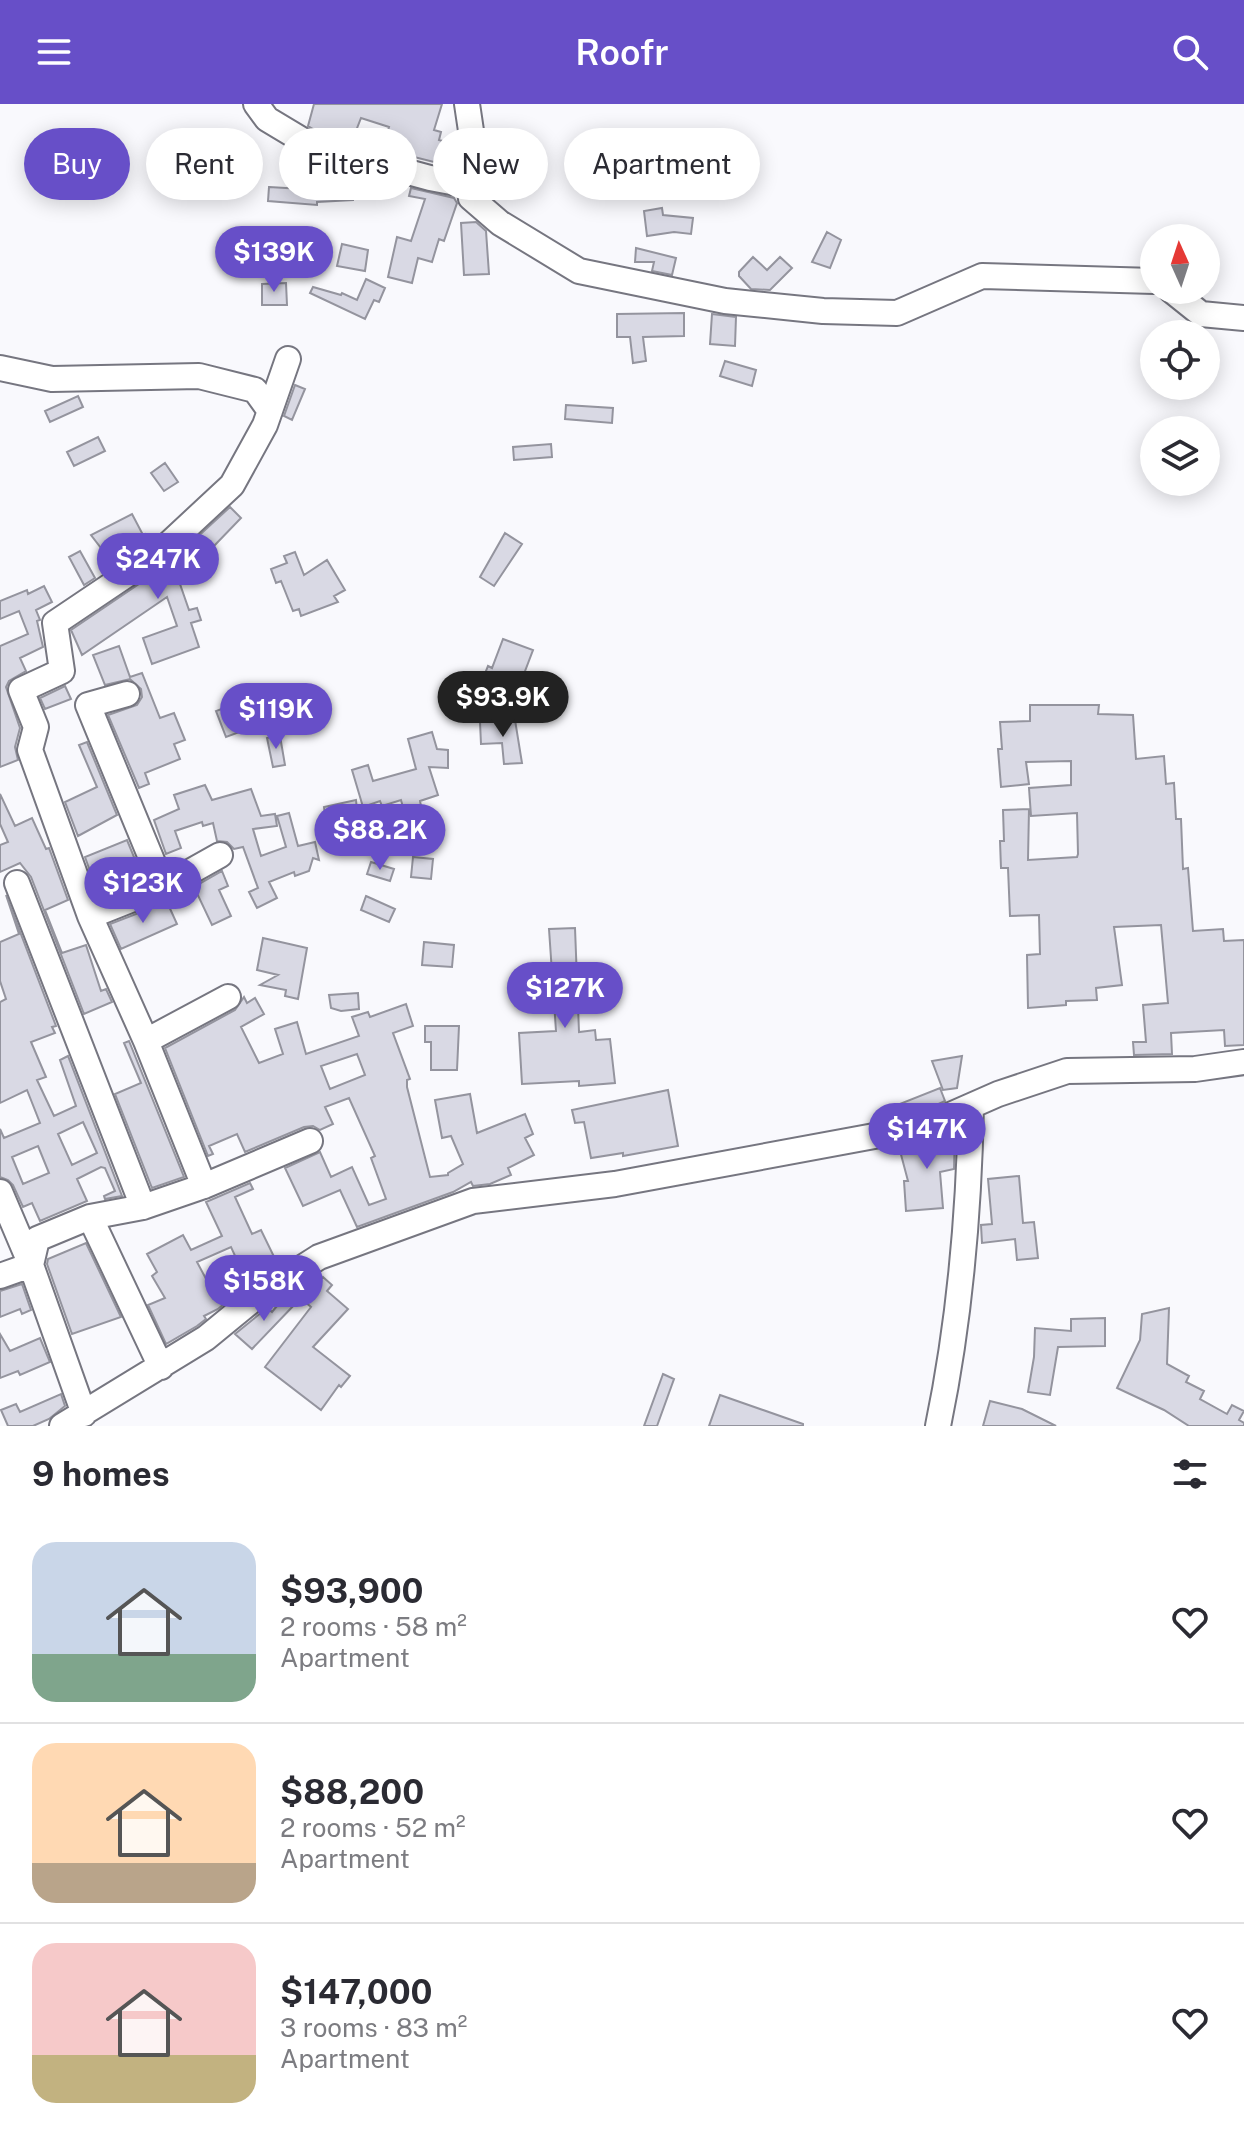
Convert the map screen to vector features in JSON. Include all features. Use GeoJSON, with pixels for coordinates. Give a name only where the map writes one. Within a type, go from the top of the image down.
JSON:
{"type":"FeatureCollection","features":[{"type":"Feature","properties":{"kind":"street"},"geometry":{"type":"LineString","coordinates":[[256,104],[267,119],[312,146],[433,179]]}},
{"type":"Feature","properties":{"kind":"street"},"geometry":{"type":"LineString","coordinates":[[467,104],[471,128]]}},
{"type":"Feature","properties":{"kind":"street"},"geometry":{"type":"LineString","coordinates":[[473,200],[500,223],[579,271],[725,301],[823,311],[897,313],[982,276],[1140,281]]}},
{"type":"Feature","properties":{"kind":"street"},"geometry":{"type":"LineString","coordinates":[[1188,304],[1201,314],[1244,318]]}},
{"type":"Feature","properties":{"kind":"street"},"geometry":{"type":"LineString","coordinates":[[204,1186],[146,1041],[90,916],[30,750],[36,727],[21,690],[62,671],[55,623],[159,553],[232,485],[265,425],[288,359]]}},
{"type":"Feature","properties":{"kind":"street"},"geometry":{"type":"LineString","coordinates":[[0,368],[52,379],[199,376],[255,390],[270,411]]}},
{"type":"Feature","properties":{"kind":"street"},"geometry":{"type":"LineString","coordinates":[[127,694],[88,705],[163,887]]}},
{"type":"Feature","properties":{"kind":"street"},"geometry":{"type":"LineString","coordinates":[[90,916],[163,887],[220,855]]}},
{"type":"Feature","properties":{"kind":"street"},"geometry":{"type":"LineString","coordinates":[[17,883],[143,1207]]}},
{"type":"Feature","properties":{"kind":"street"},"geometry":{"type":"LineString","coordinates":[[146,1041],[228,997]]}},
{"type":"Feature","properties":{"kind":"street"},"geometry":{"type":"LineString","coordinates":[[62,1426],[206,1338],[256,1297],[319,1257],[473,1201],[615,1184],[923,1127],[1067,1071],[1195,1069],[1244,1062]]}},
{"type":"Feature","properties":{"kind":"street"},"geometry":{"type":"LineString","coordinates":[[938,1426],[960,1296],[968,1211],[971,1106]]}},
{"type":"Feature","properties":{"kind":"street"},"geometry":{"type":"LineString","coordinates":[[31,1265],[37,1239],[90,1217],[143,1207],[204,1186],[310,1141]]}},
{"type":"Feature","properties":{"kind":"street"},"geometry":{"type":"LineString","coordinates":[[0,1192],[31,1265],[84,1414]]}},
{"type":"Feature","properties":{"kind":"street"},"geometry":{"type":"LineString","coordinates":[[90,1217],[161,1367]]}},
{"type":"Feature","properties":{"kind":"street"},"geometry":{"type":"LineString","coordinates":[[0,1276],[31,1265]]}},
{"type":"Feature","properties":{"kind":"building"},"geometry":{"type":"Polygon","coordinates":[[[314,104],[442,104],[433,128],[433,162],[417,158],[417,128],[389,128],[361,118],[357,128],[308,126],[314,104]]]}},
{"type":"Feature","properties":{"kind":"building"},"geometry":{"type":"Polygon","coordinates":[[[269,187],[279,188],[279,200],[353,200],[317,202],[317,205],[268,201],[269,187]]]}},
{"type":"Feature","properties":{"kind":"building"},"geometry":{"type":"Polygon","coordinates":[[[417,189],[433,193],[433,200],[455,200],[457,203],[444,241],[439,239],[432,262],[418,258],[412,283],[388,277],[397,237],[411,241],[425,199],[417,198],[417,189]]]}},
{"type":"Feature","properties":{"kind":"building"},"geometry":{"type":"Polygon","coordinates":[[[662,208],[663,215],[693,218],[691,234],[674,232],[647,236],[644,211],[662,208]]]}},
{"type":"Feature","properties":{"kind":"building"},"geometry":{"type":"Polygon","coordinates":[[[476,222],[486,231],[489,274],[464,275],[461,223],[476,222]]]}},
{"type":"Feature","properties":{"kind":"building"},"geometry":{"type":"Polygon","coordinates":[[[827,232],[841,240],[830,268],[812,262],[827,232]]]}},
{"type":"Feature","properties":{"kind":"building"},"geometry":{"type":"Polygon","coordinates":[[[342,244],[368,250],[365,271],[337,266],[342,244]]]}},
{"type":"Feature","properties":{"kind":"building"},"geometry":{"type":"Polygon","coordinates":[[[636,248],[676,258],[672,275],[652,271],[654,262],[635,262],[636,248]]]}},
{"type":"Feature","properties":{"kind":"building"},"geometry":{"type":"Polygon","coordinates":[[[753,257],[767,270],[780,257],[792,268],[770,290],[751,289],[739,272],[753,257]]]}},
{"type":"Feature","properties":{"kind":"building"},"geometry":{"type":"Polygon","coordinates":[[[366,279],[385,288],[379,302],[374,300],[365,319],[310,293],[313,287],[342,293],[357,300],[366,279]]]}},
{"type":"Feature","properties":{"kind":"building"},"geometry":{"type":"Polygon","coordinates":[[[286,283],[287,305],[262,305],[262,284],[286,283]]]}},
{"type":"Feature","properties":{"kind":"building"},"geometry":{"type":"Polygon","coordinates":[[[684,313],[684,336],[643,337],[646,361],[633,363],[630,337],[617,337],[617,314],[684,313]]]}},
{"type":"Feature","properties":{"kind":"building"},"geometry":{"type":"Polygon","coordinates":[[[712,314],[736,317],[735,346],[710,344],[712,314]]]}},
{"type":"Feature","properties":{"kind":"building"},"geometry":{"type":"Polygon","coordinates":[[[725,361],[756,370],[752,386],[720,376],[725,361]]]}},
{"type":"Feature","properties":{"kind":"building"},"geometry":{"type":"Polygon","coordinates":[[[295,385],[305,389],[292,420],[284,416],[295,385]]]}},
{"type":"Feature","properties":{"kind":"building"},"geometry":{"type":"Polygon","coordinates":[[[78,396],[83,407],[50,422],[45,411],[78,396]]]}},
{"type":"Feature","properties":{"kind":"building"},"geometry":{"type":"Polygon","coordinates":[[[566,405],[613,408],[612,423],[565,419],[566,405]]]}},
{"type":"Feature","properties":{"kind":"building"},"geometry":{"type":"Polygon","coordinates":[[[98,437],[105,451],[74,466],[67,452],[98,437]]]}},
{"type":"Feature","properties":{"kind":"building"},"geometry":{"type":"Polygon","coordinates":[[[551,444],[552,457],[514,460],[513,447],[551,444]]]}},
{"type":"Feature","properties":{"kind":"building"},"geometry":{"type":"Polygon","coordinates":[[[165,463],[178,482],[164,491],[151,473],[165,463]]]}},
{"type":"Feature","properties":{"kind":"building"},"geometry":{"type":"Polygon","coordinates":[[[230,507],[241,518],[213,547],[211,545],[192,562],[198,568],[180,584],[189,610],[197,608],[201,620],[191,623],[199,647],[152,664],[143,638],[177,626],[167,597],[82,655],[71,630],[167,565],[230,507]]]}},
{"type":"Feature","properties":{"kind":"building"},"geometry":{"type":"Polygon","coordinates":[[[132,514],[143,535],[150,541],[114,565],[91,535],[132,514]]]}},
{"type":"Feature","properties":{"kind":"building"},"geometry":{"type":"Polygon","coordinates":[[[505,533],[522,544],[494,586],[480,577],[505,533]]]}},
{"type":"Feature","properties":{"kind":"building"},"geometry":{"type":"Polygon","coordinates":[[[80,551],[95,578],[84,585],[69,557],[80,551]]]}},
{"type":"Feature","properties":{"kind":"building"},"geometry":{"type":"Polygon","coordinates":[[[295,552],[304,575],[327,560],[345,590],[334,596],[338,602],[301,616],[299,609],[293,611],[281,581],[276,583],[271,569],[287,563],[284,556],[295,552]]]}},
{"type":"Feature","properties":{"kind":"building"},"geometry":{"type":"Polygon","coordinates":[[[44,586],[52,602],[36,610],[43,647],[20,658],[26,671],[9,681],[6,687],[20,728],[15,747],[18,760],[0,767],[0,646],[28,634],[19,611],[0,619],[0,601],[27,590],[28,594],[44,586]]]}},
{"type":"Feature","properties":{"kind":"building"},"geometry":{"type":"Polygon","coordinates":[[[503,639],[533,650],[511,708],[477,694],[488,666],[492,668],[503,639]]]}},
{"type":"Feature","properties":{"kind":"building"},"geometry":{"type":"Polygon","coordinates":[[[119,646],[130,677],[142,673],[160,718],[174,713],[185,740],[174,744],[180,759],[145,773],[149,784],[139,788],[108,715],[137,705],[142,697],[141,689],[130,679],[105,685],[93,655],[119,646]]]}},
{"type":"Feature","properties":{"kind":"building"},"geometry":{"type":"Polygon","coordinates":[[[65,686],[71,699],[45,709],[40,698],[65,686]]]}},
{"type":"Feature","properties":{"kind":"building"},"geometry":{"type":"Polygon","coordinates":[[[283,692],[292,719],[281,723],[271,696],[283,692]]]}},
{"type":"Feature","properties":{"kind":"building"},"geometry":{"type":"Polygon","coordinates":[[[235,704],[245,730],[226,737],[216,711],[235,704]]]}},
{"type":"Feature","properties":{"kind":"building"},"geometry":{"type":"Polygon","coordinates":[[[1030,705],[1099,705],[1098,714],[1133,715],[1136,759],[1164,756],[1166,784],[1174,783],[1176,819],[1181,819],[1183,869],[1188,868],[1193,931],[1223,929],[1224,941],[1244,940],[1244,1045],[1225,1046],[1224,1030],[1171,1033],[1172,1054],[1134,1055],[1133,1042],[1146,1042],[1143,1005],[1168,1003],[1161,925],[1114,927],[1122,985],[1096,988],[1097,1000],[1066,1001],[1066,1005],[1028,1008],[1027,955],[1040,954],[1039,915],[1010,916],[1008,868],[1001,868],[1003,810],[1029,809],[1028,860],[1077,857],[1078,854],[1077,813],[1031,816],[1029,788],[1071,785],[1071,761],[1026,762],[1029,784],[1001,787],[998,749],[1002,749],[1000,722],[1030,721],[1030,705]]]}},
{"type":"Feature","properties":{"kind":"building"},"geometry":{"type":"Polygon","coordinates":[[[515,720],[522,763],[504,764],[502,743],[481,744],[480,722],[515,720]]]}},
{"type":"Feature","properties":{"kind":"building"},"geometry":{"type":"Polygon","coordinates":[[[432,732],[437,749],[448,750],[448,768],[429,767],[438,795],[420,801],[421,806],[404,811],[401,800],[382,806],[380,801],[363,807],[352,770],[368,765],[373,781],[416,769],[408,739],[432,732]]]}},
{"type":"Feature","properties":{"kind":"building"},"geometry":{"type":"Polygon","coordinates":[[[280,736],[285,765],[273,767],[267,738],[280,736]]]}},
{"type":"Feature","properties":{"kind":"building"},"geometry":{"type":"Polygon","coordinates":[[[87,742],[117,815],[78,836],[65,802],[97,787],[79,745],[87,742]]]}},
{"type":"Feature","properties":{"kind":"building"},"geometry":{"type":"Polygon","coordinates":[[[205,785],[212,800],[251,789],[261,816],[275,814],[277,826],[253,829],[261,856],[286,847],[277,816],[289,813],[298,846],[315,842],[319,860],[313,858],[309,871],[295,876],[294,872],[269,882],[277,898],[257,908],[249,892],[258,888],[243,847],[234,849],[227,842],[217,841],[213,823],[203,826],[202,822],[175,831],[181,848],[166,854],[154,820],[179,809],[174,795],[205,785]]]}},
{"type":"Feature","properties":{"kind":"building"},"geometry":{"type":"Polygon","coordinates":[[[0,794],[15,826],[32,818],[46,849],[49,848],[68,900],[45,910],[62,953],[86,945],[101,991],[106,989],[112,1002],[84,1014],[31,877],[20,863],[0,872],[0,845],[8,842],[0,824],[0,794]]]}},
{"type":"Feature","properties":{"kind":"building"},"geometry":{"type":"Polygon","coordinates":[[[356,800],[358,821],[339,824],[340,829],[327,831],[324,807],[356,800]]]}},
{"type":"Feature","properties":{"kind":"building"},"geometry":{"type":"Polygon","coordinates":[[[127,840],[143,879],[99,896],[85,857],[127,840]]]}},
{"type":"Feature","properties":{"kind":"building"},"geometry":{"type":"Polygon","coordinates":[[[413,857],[433,859],[431,879],[411,877],[413,857]]]}},
{"type":"Feature","properties":{"kind":"building"},"geometry":{"type":"Polygon","coordinates":[[[371,862],[394,869],[390,881],[367,874],[371,862]]]}},
{"type":"Feature","properties":{"kind":"building"},"geometry":{"type":"Polygon","coordinates":[[[222,871],[228,886],[219,890],[231,916],[212,925],[194,887],[222,871]]]}},
{"type":"Feature","properties":{"kind":"building"},"geometry":{"type":"Polygon","coordinates":[[[6,895],[56,1026],[52,1027],[55,1033],[31,1042],[46,1077],[37,1080],[54,1116],[76,1106],[60,1060],[68,1056],[122,1196],[105,1199],[104,1196],[115,1191],[105,1168],[101,1167],[77,1179],[87,1201],[40,1221],[32,1203],[23,1207],[13,1185],[0,1177],[0,1129],[4,1138],[40,1123],[27,1090],[0,1103],[0,1002],[6,999],[0,981],[0,942],[19,934],[6,895]],[[83,1122],[58,1134],[72,1165],[97,1153],[83,1122]],[[38,1146],[12,1157],[23,1184],[49,1173],[38,1146]]]}},
{"type":"Feature","properties":{"kind":"building"},"geometry":{"type":"Polygon","coordinates":[[[366,896],[395,909],[389,922],[361,910],[366,896]]]}},
{"type":"Feature","properties":{"kind":"building"},"geometry":{"type":"Polygon","coordinates":[[[167,902],[177,924],[121,949],[110,924],[167,902]]]}},
{"type":"Feature","properties":{"kind":"building"},"geometry":{"type":"Polygon","coordinates":[[[575,928],[579,1032],[595,1030],[596,1040],[610,1039],[615,1083],[579,1086],[579,1081],[522,1084],[519,1033],[556,1031],[549,929],[575,928]]]}},
{"type":"Feature","properties":{"kind":"building"},"geometry":{"type":"Polygon","coordinates":[[[263,938],[307,948],[298,999],[285,996],[286,990],[260,985],[278,975],[257,970],[263,938]]]}},
{"type":"Feature","properties":{"kind":"building"},"geometry":{"type":"Polygon","coordinates":[[[424,942],[454,945],[452,967],[422,965],[424,942]]]}},
{"type":"Feature","properties":{"kind":"building"},"geometry":{"type":"Polygon","coordinates":[[[358,993],[359,1009],[341,1011],[331,1008],[329,995],[358,993]]]}},
{"type":"Feature","properties":{"kind":"building"},"geometry":{"type":"Polygon","coordinates":[[[244,997],[247,1003],[255,998],[264,1014],[241,1027],[259,1063],[283,1054],[275,1029],[297,1022],[306,1054],[359,1036],[352,1017],[368,1012],[370,1017],[406,1004],[413,1026],[393,1033],[410,1079],[407,1080],[407,1087],[430,1177],[448,1175],[463,1164],[451,1136],[442,1138],[435,1100],[470,1094],[477,1133],[525,1114],[533,1134],[525,1138],[534,1155],[508,1168],[511,1175],[490,1184],[473,1186],[471,1182],[453,1192],[357,1227],[340,1190],[303,1206],[285,1168],[320,1152],[331,1177],[352,1167],[369,1205],[386,1199],[371,1158],[375,1156],[349,1098],[325,1107],[333,1124],[320,1130],[313,1126],[304,1127],[245,1152],[237,1134],[209,1146],[213,1154],[208,1156],[165,1048],[235,1010],[244,997]],[[357,1054],[321,1066],[330,1089],[365,1075],[357,1054]]]}},
{"type":"Feature","properties":{"kind":"building"},"geometry":{"type":"Polygon","coordinates":[[[425,1026],[459,1026],[457,1070],[431,1070],[431,1042],[425,1042],[425,1026]]]}},
{"type":"Feature","properties":{"kind":"building"},"geometry":{"type":"Polygon","coordinates":[[[129,1041],[184,1177],[152,1188],[115,1094],[141,1083],[124,1043],[129,1041]]]}},
{"type":"Feature","properties":{"kind":"building"},"geometry":{"type":"Polygon","coordinates":[[[962,1056],[957,1088],[943,1090],[932,1061],[962,1056]]]}},
{"type":"Feature","properties":{"kind":"building"},"geometry":{"type":"Polygon","coordinates":[[[940,1088],[945,1101],[919,1113],[890,1118],[887,1109],[940,1088]]]}},
{"type":"Feature","properties":{"kind":"building"},"geometry":{"type":"Polygon","coordinates":[[[668,1090],[678,1146],[591,1158],[584,1122],[575,1123],[572,1110],[668,1090]]]}},
{"type":"Feature","properties":{"kind":"building"},"geometry":{"type":"Polygon","coordinates":[[[955,1132],[954,1169],[940,1172],[943,1208],[906,1211],[904,1181],[908,1181],[899,1147],[955,1132]]]}},
{"type":"Feature","properties":{"kind":"building"},"geometry":{"type":"Polygon","coordinates":[[[1019,1176],[1023,1223],[1034,1222],[1038,1258],[1017,1260],[1015,1239],[982,1243],[981,1225],[992,1224],[988,1179],[1019,1176]]]}},
{"type":"Feature","properties":{"kind":"building"},"geometry":{"type":"Polygon","coordinates":[[[250,1183],[253,1189],[235,1197],[252,1234],[261,1230],[278,1265],[248,1284],[231,1247],[197,1262],[213,1292],[236,1280],[244,1287],[218,1309],[204,1316],[206,1319],[197,1326],[166,1344],[148,1305],[165,1298],[152,1276],[157,1272],[147,1254],[183,1235],[191,1250],[222,1236],[206,1202],[250,1183]]]}},
{"type":"Feature","properties":{"kind":"building"},"geometry":{"type":"Polygon","coordinates":[[[86,1243],[121,1317],[72,1334],[47,1264],[48,1259],[86,1243]]]}},
{"type":"Feature","properties":{"kind":"building"},"geometry":{"type":"Polygon","coordinates":[[[323,1277],[332,1285],[327,1291],[348,1309],[313,1347],[350,1376],[341,1387],[339,1385],[321,1410],[265,1367],[311,1307],[304,1301],[323,1277]]]}},
{"type":"Feature","properties":{"kind":"building"},"geometry":{"type":"Polygon","coordinates":[[[22,1284],[31,1310],[22,1314],[20,1309],[0,1317],[0,1291],[22,1284]]]}},
{"type":"Feature","properties":{"kind":"building"},"geometry":{"type":"Polygon","coordinates":[[[286,1295],[296,1303],[252,1349],[235,1334],[267,1308],[272,1312],[286,1295]]]}},
{"type":"Feature","properties":{"kind":"building"},"geometry":{"type":"Polygon","coordinates":[[[1169,1308],[1167,1364],[1189,1376],[1186,1382],[1204,1391],[1200,1399],[1227,1414],[1232,1405],[1244,1411],[1239,1420],[1244,1426],[1189,1426],[1164,1410],[1117,1388],[1140,1340],[1142,1314],[1169,1308]]]}},
{"type":"Feature","properties":{"kind":"building"},"geometry":{"type":"Polygon","coordinates":[[[1105,1318],[1105,1346],[1058,1347],[1050,1395],[1028,1392],[1035,1328],[1071,1331],[1071,1319],[1105,1318]]]}},
{"type":"Feature","properties":{"kind":"building"},"geometry":{"type":"Polygon","coordinates":[[[0,1334],[10,1351],[40,1338],[50,1362],[20,1375],[18,1371],[0,1378],[0,1334]]]}},
{"type":"Feature","properties":{"kind":"building"},"geometry":{"type":"Polygon","coordinates":[[[663,1374],[674,1379],[657,1426],[644,1426],[663,1374]]]}},
{"type":"Feature","properties":{"kind":"building"},"geometry":{"type":"Polygon","coordinates":[[[61,1394],[65,1406],[49,1419],[33,1426],[8,1426],[1,1410],[16,1404],[20,1412],[61,1394]]]}},
{"type":"Feature","properties":{"kind":"building"},"geometry":{"type":"Polygon","coordinates":[[[720,1395],[803,1424],[803,1426],[709,1426],[720,1395]]]}},
{"type":"Feature","properties":{"kind":"building"},"geometry":{"type":"Polygon","coordinates":[[[990,1401],[1022,1409],[1056,1426],[983,1426],[990,1401]]]}}]}
